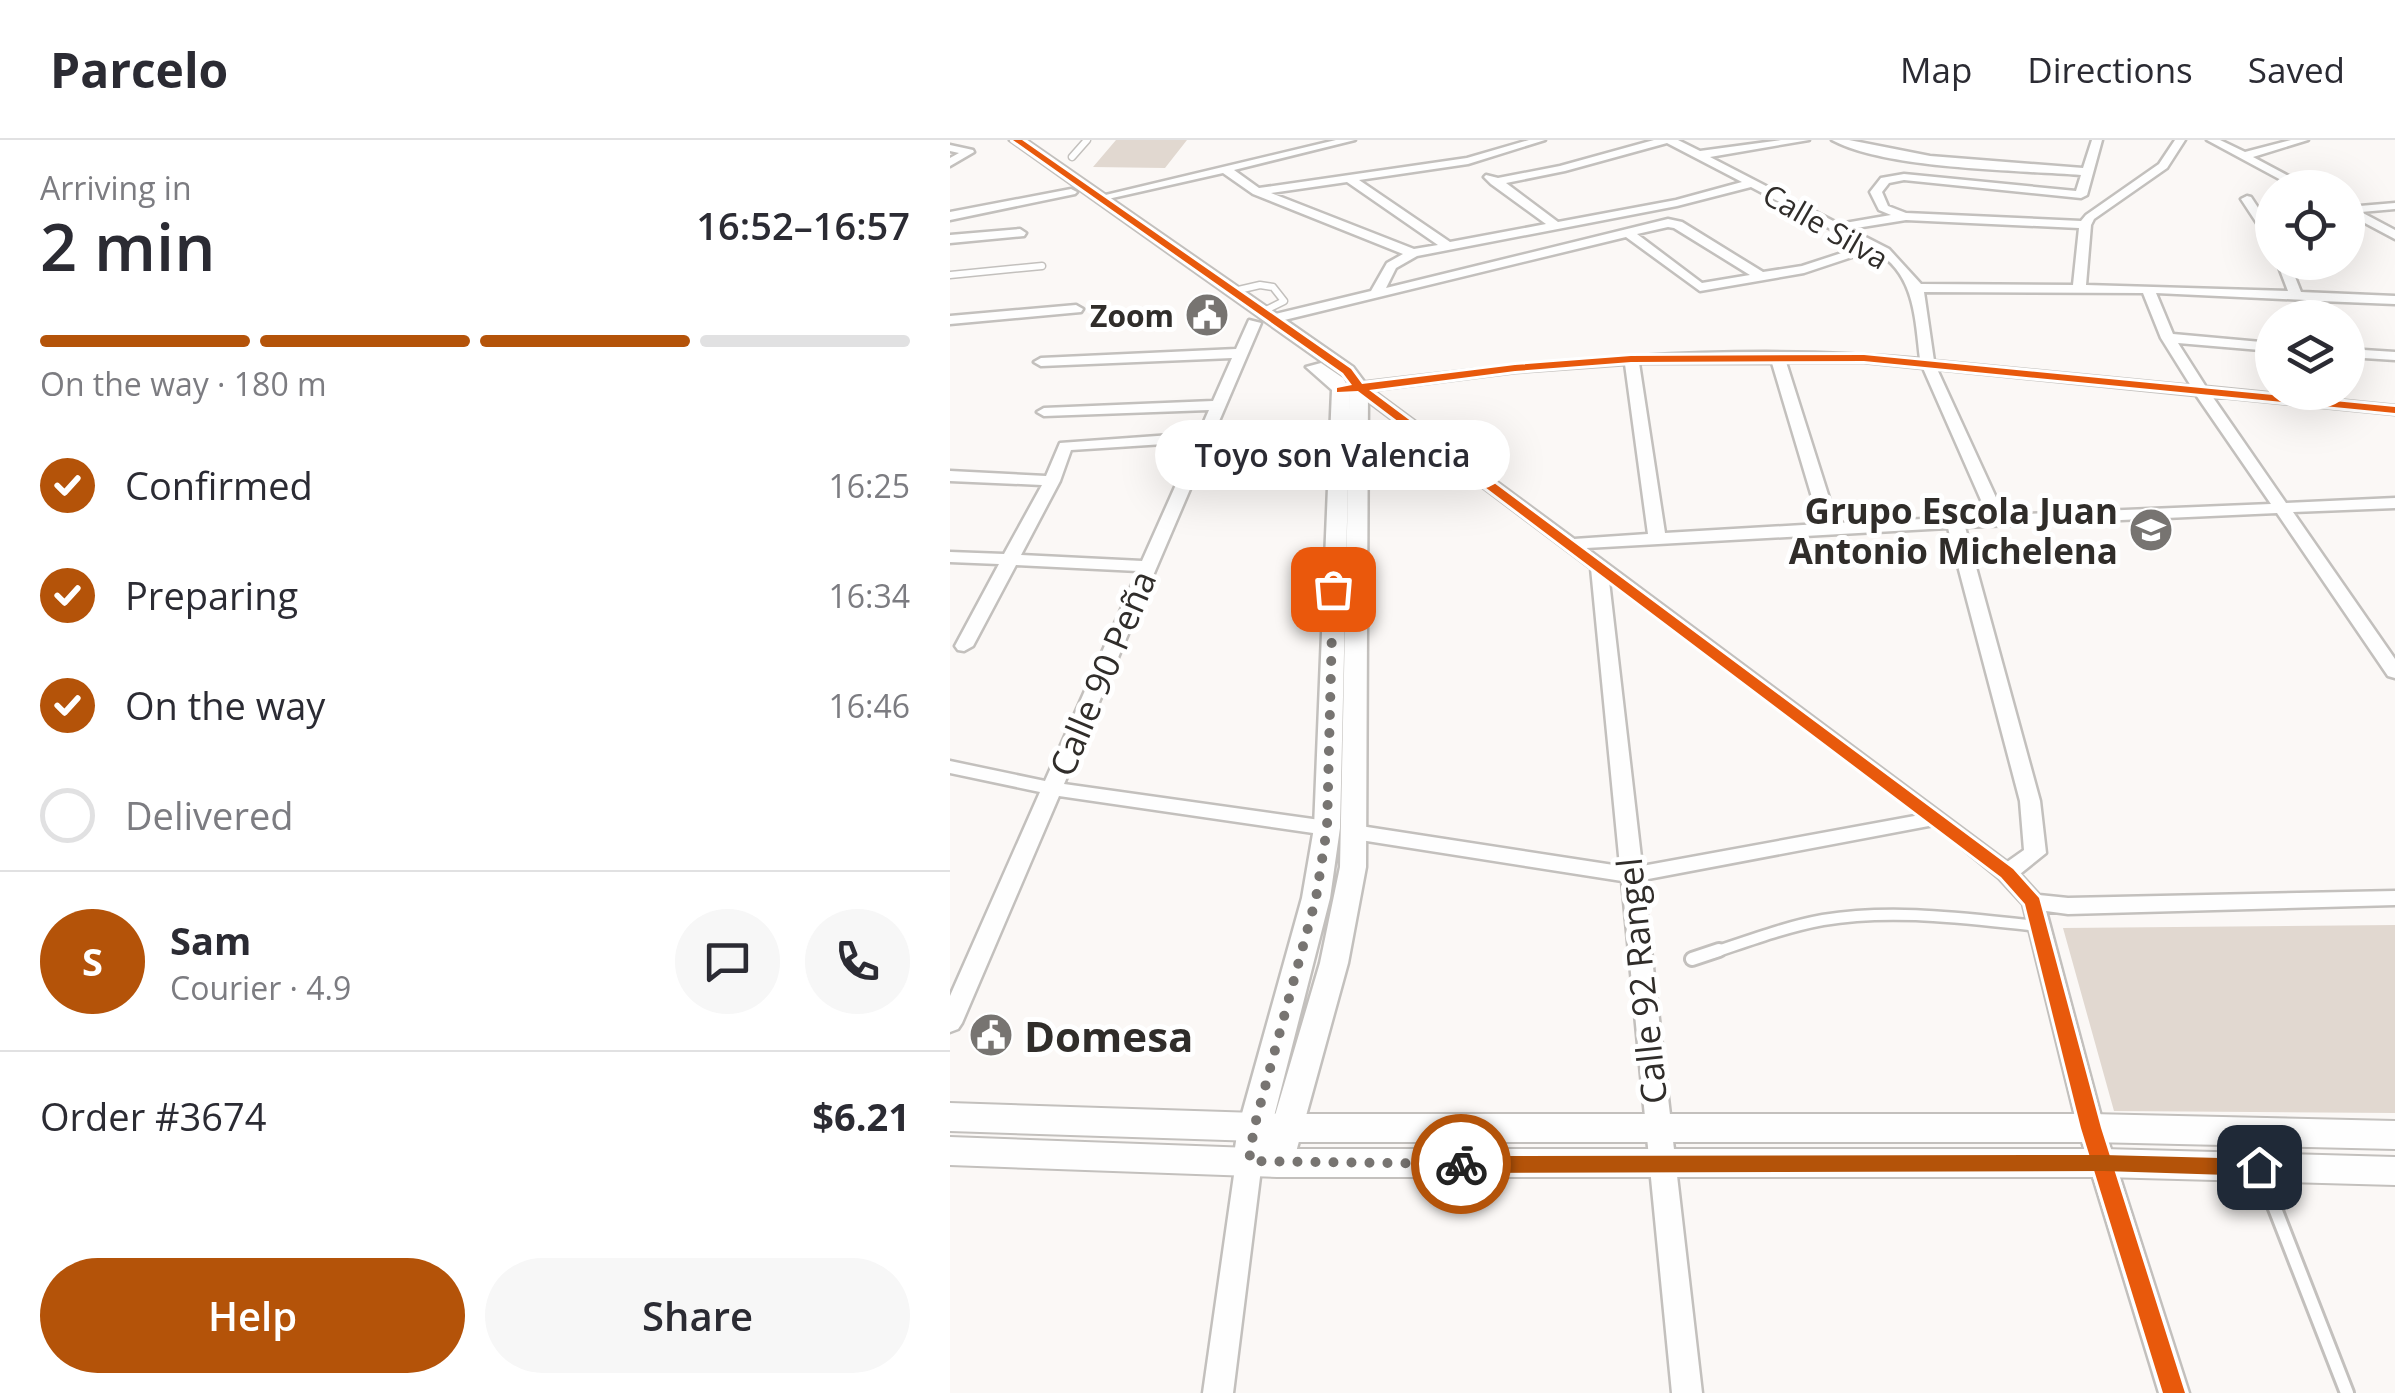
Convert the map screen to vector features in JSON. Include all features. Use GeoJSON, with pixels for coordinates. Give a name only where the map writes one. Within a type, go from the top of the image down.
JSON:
{"type":"FeatureCollection","features":[{"type":"Feature","properties":{"kind":"main road"},"geometry":{"type":"LineString","coordinates":[[950,1117],[1262,1155],[1657,1128],[2091,1128],[2395,1135]]}},
{"type":"Feature","properties":{"kind":"main road"},"geometry":{"type":"LineString","coordinates":[[950,1152],[1664,1164],[2104,1163],[2395,1171]]}},
{"type":"Feature","properties":{"kind":"street"},"geometry":{"type":"LineString","coordinates":[[998,140],[1263,318],[1668,223],[1678,225],[1759,275]]}},
{"type":"Feature","properties":{"kind":"street"},"geometry":{"type":"LineString","coordinates":[[1017,140],[1234,291],[1337,382],[1569,544],[2007,873],[2032,902],[2040,926],[2091,1128],[2174,1393]]}},
{"type":"Feature","properties":{"kind":"street"},"geometry":{"type":"LineString","coordinates":[[1099,198],[1350,140]]}},
{"type":"Feature","properties":{"kind":"street"},"geometry":{"type":"LineString","coordinates":[[1257,192],[1468,161],[1540,140]]}},
{"type":"Feature","properties":{"kind":"street"},"geometry":{"type":"LineString","coordinates":[[1495,182],[1668,140]]}},
{"type":"Feature","properties":{"kind":"street","name":"Calle Silva"},"geometry":{"type":"LineString","coordinates":[[1668,140],[1885,252],[1917,288],[1928,364],[1998,519]]}},
{"type":"Feature","properties":{"kind":"street"},"geometry":{"type":"LineString","coordinates":[[1698,156],[1804,140]]}},
{"type":"Feature","properties":{"kind":"street"},"geometry":{"type":"LineString","coordinates":[[1837,140],[1883,152],[1952,161],[2088,172]]}},
{"type":"Feature","properties":{"kind":"street"},"geometry":{"type":"LineString","coordinates":[[2081,195],[2097,140]]}},
{"type":"Feature","properties":{"kind":"street"},"geometry":{"type":"LineString","coordinates":[[2079,289],[2085,225],[2110,200],[2163,166],[2180,140]]}},
{"type":"Feature","properties":{"kind":"street"},"geometry":{"type":"LineString","coordinates":[[2212,140],[2273,170]]}},
{"type":"Feature","properties":{"kind":"street"},"geometry":{"type":"LineString","coordinates":[[2246,155],[2304,140]]}},
{"type":"Feature","properties":{"kind":"street"},"geometry":{"type":"LineString","coordinates":[[950,148],[970,152],[950,163]]}},
{"type":"Feature","properties":{"kind":"street"},"geometry":{"type":"LineString","coordinates":[[1468,161],[1553,224]]}},
{"type":"Feature","properties":{"kind":"street"},"geometry":{"type":"LineString","coordinates":[[1224,168],[1257,192],[1413,253]]}},
{"type":"Feature","properties":{"kind":"street"},"geometry":{"type":"LineString","coordinates":[[1904,216],[1883,208],[1876,192],[1884,180],[1904,177],[2110,200]]}},
{"type":"Feature","properties":{"kind":"street"},"geometry":{"type":"LineString","coordinates":[[1352,180],[1446,245]]}},
{"type":"Feature","properties":{"kind":"street"},"geometry":{"type":"LineString","coordinates":[[1376,294],[1391,266],[1413,253],[1751,184]]}},
{"type":"Feature","properties":{"kind":"street"},"geometry":{"type":"LineString","coordinates":[[950,216],[1071,192]]}},
{"type":"Feature","properties":{"kind":"street"},"geometry":{"type":"LineString","coordinates":[[2248,199],[2255,210]]}},
{"type":"Feature","properties":{"kind":"street"},"geometry":{"type":"LineString","coordinates":[[2365,209],[2395,206]]}},
{"type":"Feature","properties":{"kind":"street"},"geometry":{"type":"LineString","coordinates":[[1840,226],[1904,216],[2085,225]]}},
{"type":"Feature","properties":{"kind":"street"},"geometry":{"type":"LineString","coordinates":[[2365,219],[2395,235]]}},
{"type":"Feature","properties":{"kind":"street"},"geometry":{"type":"LineString","coordinates":[[1627,232],[1694,285],[1707,286],[1804,269],[1874,246]]}},
{"type":"Feature","properties":{"kind":"street"},"geometry":{"type":"LineString","coordinates":[[950,239],[1020,233]]}},
{"type":"Feature","properties":{"kind":"street"},"geometry":{"type":"LineString","coordinates":[[2289,280],[2294,293]]}},
{"type":"Feature","properties":{"kind":"street"},"geometry":{"type":"LineString","coordinates":[[1917,288],[2148,289],[2395,300]]}},
{"type":"Feature","properties":{"kind":"street"},"geometry":{"type":"LineString","coordinates":[[2148,289],[2168,338],[2203,394],[2395,672]]}},
{"type":"Feature","properties":{"kind":"street"},"geometry":{"type":"LineString","coordinates":[[2310,294],[2313,300]]}},
{"type":"Feature","properties":{"kind":"street"},"geometry":{"type":"LineString","coordinates":[[952,323],[1076,309]]}},
{"type":"Feature","properties":{"kind":"street","name":"Calle 90 Peña"},"geometry":{"type":"LineString","coordinates":[[950,1024],[1241,353],[1263,318]]}},
{"type":"Feature","properties":{"kind":"street"},"geometry":{"type":"LineString","coordinates":[[2168,338],[2255,346]]}},
{"type":"Feature","properties":{"kind":"street"},"geometry":{"type":"LineString","coordinates":[[1041,362],[1241,353]]}},
{"type":"Feature","properties":{"kind":"street"},"geometry":{"type":"LineString","coordinates":[[2365,354],[2395,356]]}},
{"type":"Feature","properties":{"kind":"street"},"geometry":{"type":"LineString","coordinates":[[1350,389],[1515,368],[1631,359],[1864,358],[2395,410]]}},
{"type":"Feature","properties":{"kind":"street"},"geometry":{"type":"LineString","coordinates":[[1631,359],[1658,538]]}},
{"type":"Feature","properties":{"kind":"street"},"geometry":{"type":"LineString","coordinates":[[1778,359],[1830,528]]}},
{"type":"Feature","properties":{"kind":"street"},"geometry":{"type":"LineString","coordinates":[[1218,1393],[1327,828],[1350,389]]}},
{"type":"Feature","properties":{"kind":"street"},"geometry":{"type":"LineString","coordinates":[[1262,1155],[1334,963],[1353,866],[1350,389]]}},
{"type":"Feature","properties":{"kind":"street"},"geometry":{"type":"LineString","coordinates":[[1044,412],[1218,405]]}},
{"type":"Feature","properties":{"kind":"street"},"geometry":{"type":"LineString","coordinates":[[964,646],[1052,481],[1065,446],[1204,437]]}},
{"type":"Feature","properties":{"kind":"street"},"geometry":{"type":"LineString","coordinates":[[950,476],[1052,481]]}},
{"type":"Feature","properties":{"kind":"street"},"geometry":{"type":"LineString","coordinates":[[1569,544],[1998,519],[2395,503]]}},
{"type":"Feature","properties":{"kind":"street"},"geometry":{"type":"LineString","coordinates":[[1955,522],[2030,800],[2035,853],[2007,873]]}},
{"type":"Feature","properties":{"kind":"street"},"geometry":{"type":"LineString","coordinates":[[950,556],[1147,566]]}},
{"type":"Feature","properties":{"kind":"street","name":"Calle 92 Rangel"},"geometry":{"type":"LineString","coordinates":[[1600,568],[1687,1393]]}},
{"type":"Feature","properties":{"kind":"street"},"geometry":{"type":"LineString","coordinates":[[950,767],[1054,788],[1327,828]]}},
{"type":"Feature","properties":{"kind":"street"},"geometry":{"type":"LineString","coordinates":[[1354,832],[1630,875],[1938,818]]}},
{"type":"Feature","properties":{"kind":"street"},"geometry":{"type":"LineString","coordinates":[[2032,902],[2068,906],[2395,898]]}},
{"type":"Feature","properties":{"kind":"lane"},"geometry":{"type":"LineString","coordinates":[[1072,158],[1086,140]]}},
{"type":"Feature","properties":{"kind":"lane"},"geometry":{"type":"LineString","coordinates":[[950,275],[1042,266]]}},
{"type":"Feature","properties":{"kind":"lane"},"geometry":{"type":"LineString","coordinates":[[1234,291],[1260,285],[1273,287],[1284,301],[1263,318]]}},
{"type":"Feature","properties":{"kind":"lane"},"geometry":{"type":"LineString","coordinates":[[1692,959],[1820,921],[1875,914],[1935,915],[2040,926]]}},
{"type":"Feature","properties":{"kind":"lane"},"geometry":{"type":"LineString","coordinates":[[2259,1167],[2347,1393]]}},
{"type":"Feature","properties":{"kind":"building"},"geometry":{"type":"Polygon","coordinates":[[[1116,140],[1187,140],[1165,168],[1093,167],[1116,140]]]}},
{"type":"Feature","properties":{"kind":"building"},"geometry":{"type":"Polygon","coordinates":[[[2395,925],[2395,1113],[2114,1111],[2063,928],[2395,925]]]}},
{"type":"Feature","properties":{"kind":"cycle path"},"geometry":{"type":"LineString","coordinates":[[1017,140],[1347,371],[1359,387],[2007,873],[2033,902],[2091,1128],[2174,1393]]}},
{"type":"Feature","properties":{"kind":"cycle path"},"geometry":{"type":"LineString","coordinates":[[1341,390],[1515,368],[1631,359],[1864,358],[2395,410]]}},
{"type":"Feature","properties":{"kind":"way so far"},"geometry":{"type":"LineString","coordinates":[[1333,589],[1327,828],[1316,898],[1254,1128],[1249,1161],[1461,1164]]}},
{"type":"Feature","properties":{"kind":"place","name":"Zoom"},"geometry":{"type":"Point","coordinates":[1207,315]}},
{"type":"Feature","properties":{"kind":"place","name":"Grupo Escola Juan Antonio Michelena"},"geometry":{"type":"Point","coordinates":[2151,530]}},
{"type":"Feature","properties":{"kind":"place","name":"Toyo son Valencia"},"geometry":{"type":"Point","coordinates":[1333,589]}},
{"type":"Feature","properties":{"kind":"place","name":"Domesa"},"geometry":{"type":"Point","coordinates":[991,1035]}},
{"type":"Feature","properties":{"kind":"route"},"geometry":{"type":"LineString","coordinates":[[1461,1164],[2104,1163],[2259,1167]]}}]}
